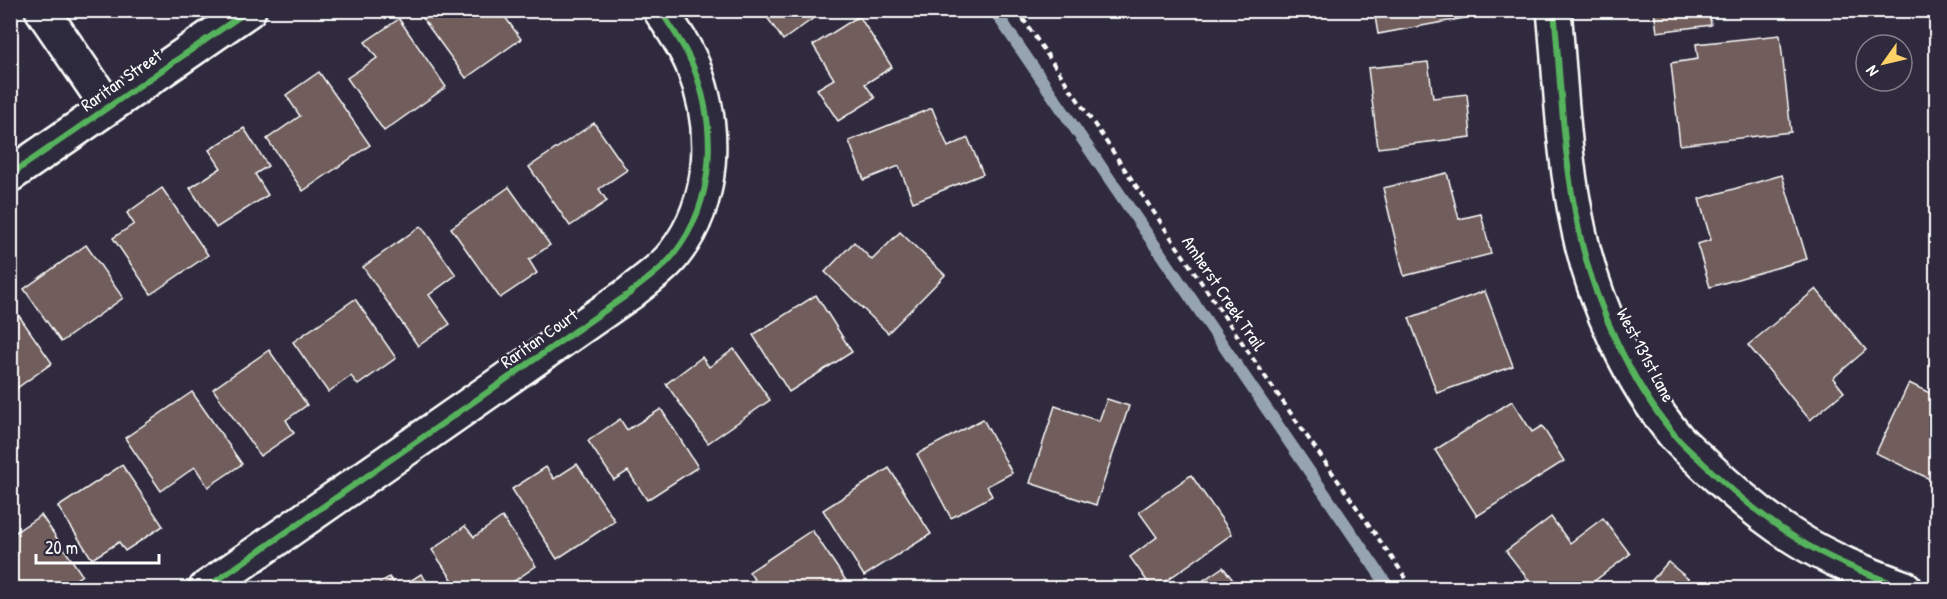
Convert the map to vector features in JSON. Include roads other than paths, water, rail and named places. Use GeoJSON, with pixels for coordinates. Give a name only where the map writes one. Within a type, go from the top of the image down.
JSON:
{"type":"FeatureCollection","features":[{"type":"Feature","properties":{"kind":"street"},"geometry":{"type":"LineString","coordinates":[[42,10],[108,107]]}},
{"type":"Feature","properties":{"kind":"street","name":"Raritan Street"},"geometry":{"type":"LineString","coordinates":[[10,175],[249,10]]}},
{"type":"Feature","properties":{"kind":"street","name":"West 131st Lane"},"geometry":{"type":"LineString","coordinates":[[1554,10],[1570,178],[1579,231],[1592,281],[1615,337],[1644,390],[1677,438],[1718,478],[1757,511],[1795,538],[1825,554],[1855,569],[1905,588]]}},
{"type":"Feature","properties":{"kind":"street","name":"Raritan Court"},"geometry":{"type":"LineString","coordinates":[[206,588],[630,293],[673,256],[688,234],[701,203],[709,165],[709,133],[703,96],[692,65],[677,34],[662,13]]}},
{"type":"Feature","properties":{"kind":"waterway"},"geometry":{"type":"LineString","coordinates":[[994,10],[1389,588]]}}]}
